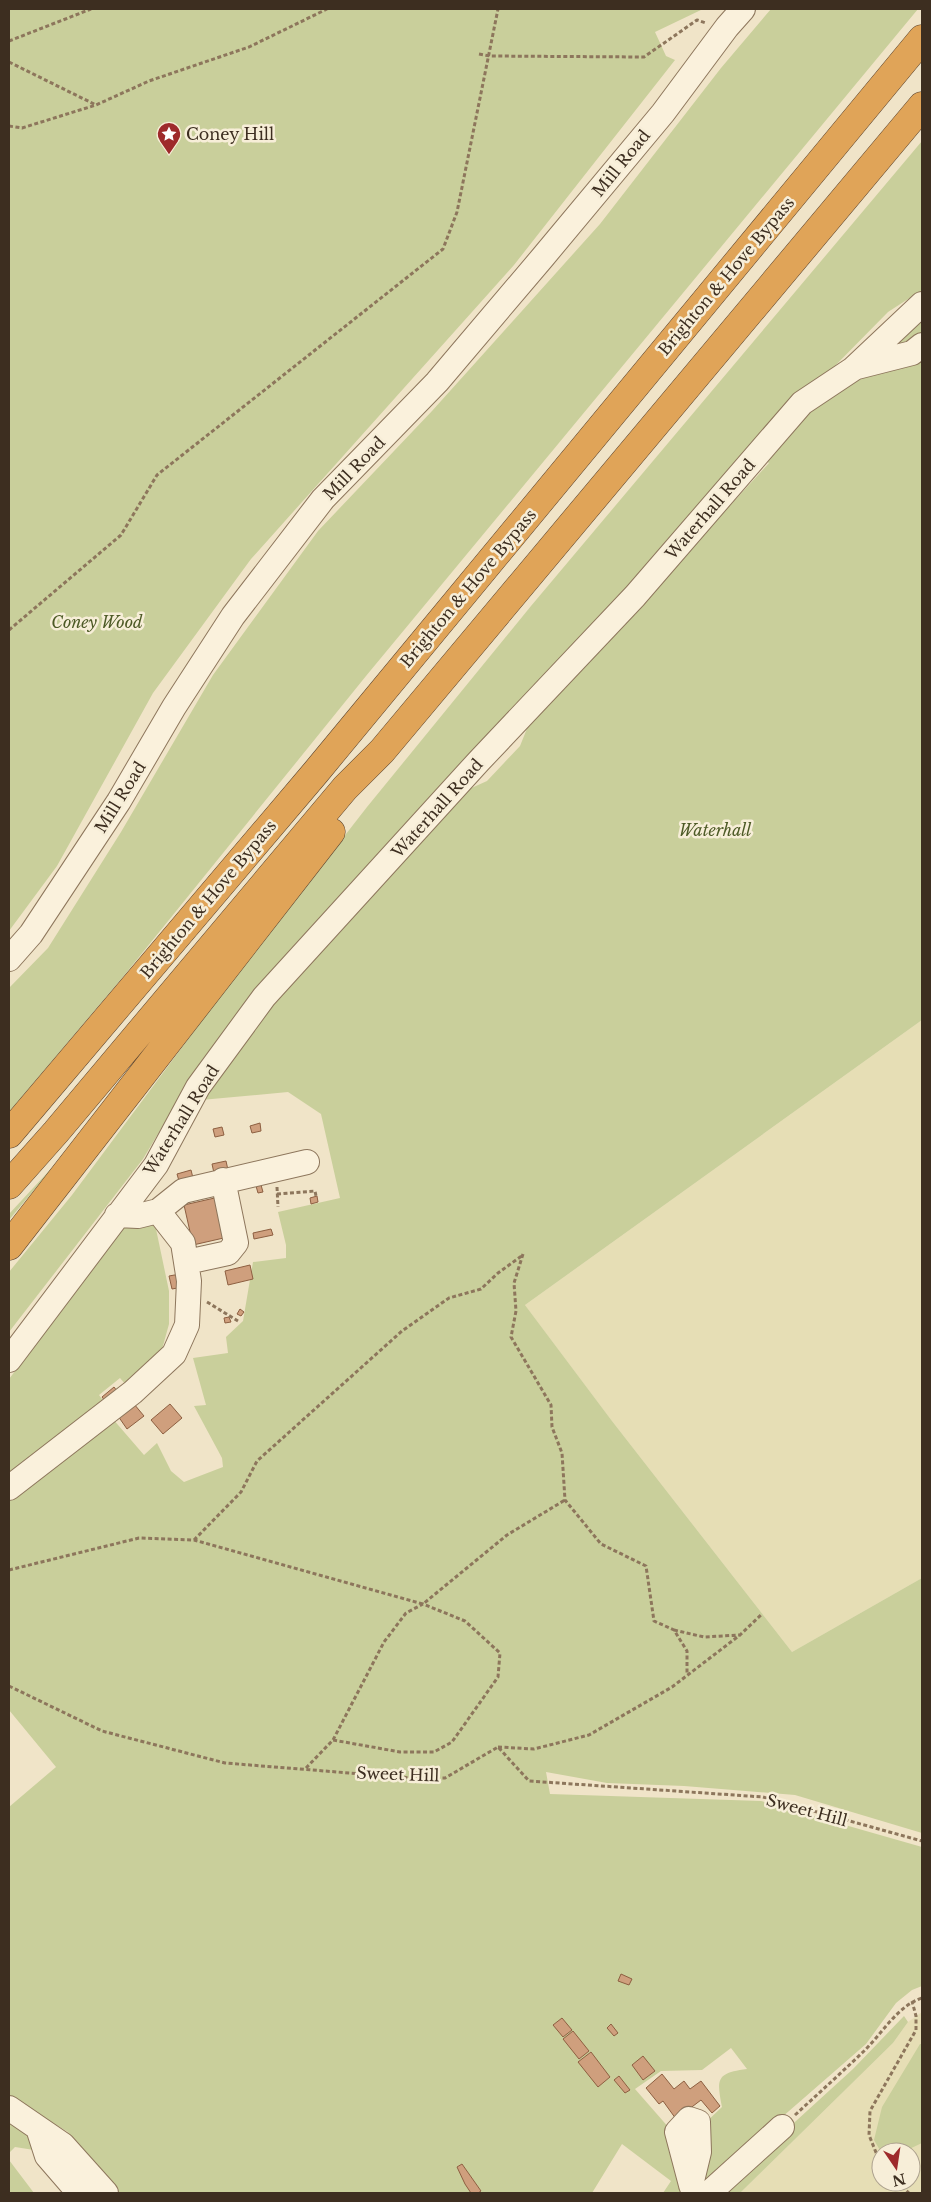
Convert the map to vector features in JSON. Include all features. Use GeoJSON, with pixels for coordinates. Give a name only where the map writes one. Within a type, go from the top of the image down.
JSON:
{"type":"FeatureCollection","features":[{"type":"Feature","properties":{"kind":"highway","name":"Brighton & Hove Bypass"},"geometry":{"type":"LineString","coordinates":[[9,1134],[329,756],[922,40]]}},
{"type":"Feature","properties":{"kind":"highway","name":"Brighton & Hove Bypass"},"geometry":{"type":"LineString","coordinates":[[9,1185],[56,1132],[345,788],[382,751],[922,106]]}},
{"type":"Feature","properties":{"kind":"highway"},"geometry":{"type":"LineString","coordinates":[[9,1246],[355,802],[382,751]]}},
{"type":"Feature","properties":{"kind":"street","name":"Mill Road"},"geometry":{"type":"LineString","coordinates":[[9,959],[31,934],[119,801],[174,707],[233,616],[323,499],[443,375],[544,257],[662,113],[726,27],[743,9]]}},
{"type":"Feature","properties":{"kind":"street","name":"Waterhall Road"},"geometry":{"type":"LineString","coordinates":[[9,1360],[156,1165],[198,1087],[264,996],[479,761],[635,596],[802,403],[853,369],[922,304]]}},
{"type":"Feature","properties":{"kind":"street"},"geometry":{"type":"LineString","coordinates":[[853,369],[912,353],[922,345]]}},
{"type":"Feature","properties":{"kind":"street"},"geometry":{"type":"LineString","coordinates":[[117,1215],[138,1216],[158,1212],[183,1191],[222,1180],[307,1162]]}},
{"type":"Feature","properties":{"kind":"street"},"geometry":{"type":"LineString","coordinates":[[187,1262],[228,1253],[236,1243],[222,1180]]}},
{"type":"Feature","properties":{"kind":"street"},"geometry":{"type":"LineString","coordinates":[[9,1488],[133,1392],[174,1354],[187,1325],[189,1300],[187,1262],[183,1243],[158,1212]]}},
{"type":"Feature","properties":{"kind":"street"},"geometry":{"type":"LineString","coordinates":[[9,2108],[63,2145],[106,2193]]}},
{"type":"Feature","properties":{"kind":"street"},"geometry":{"type":"LineString","coordinates":[[698,2190],[782,2127]]}},
{"type":"Feature","properties":{"kind":"street"},"geometry":{"type":"LineString","coordinates":[[38,2128],[46,2156],[79,2193]]}},
{"type":"Feature","properties":{"kind":"path"},"geometry":{"type":"LineString","coordinates":[[9,41],[91,9]]}},
{"type":"Feature","properties":{"kind":"path"},"geometry":{"type":"LineString","coordinates":[[9,126],[22,128],[96,106],[148,81],[249,48],[327,9]]}},
{"type":"Feature","properties":{"kind":"path"},"geometry":{"type":"LineString","coordinates":[[9,630],[121,535],[157,475],[443,249],[457,212],[498,9]]}},
{"type":"Feature","properties":{"kind":"path"},"geometry":{"type":"LineString","coordinates":[[479,54],[490,56],[644,56],[697,20],[726,27]]}},
{"type":"Feature","properties":{"kind":"path"},"geometry":{"type":"LineString","coordinates":[[9,62],[96,106]]}},
{"type":"Feature","properties":{"kind":"path"},"geometry":{"type":"LineString","coordinates":[[9,626],[17,622]]}},
{"type":"Feature","properties":{"kind":"path"},"geometry":{"type":"LineString","coordinates":[[277,1194],[315,1191],[316,1196]]}},
{"type":"Feature","properties":{"kind":"path"},"geometry":{"type":"LineString","coordinates":[[194,1540],[240,1492],[256,1461],[402,1331],[449,1298],[481,1289],[523,1254],[514,1284],[516,1311],[511,1337],[551,1404],[552,1427],[562,1453],[565,1500],[601,1544],[646,1566],[654,1621],[674,1630],[704,1637],[740,1635]]}},
{"type":"Feature","properties":{"kind":"path"},"geometry":{"type":"LineString","coordinates":[[189,1300],[201,1298],[238,1321]]}},
{"type":"Feature","properties":{"kind":"path"},"geometry":{"type":"LineString","coordinates":[[306,1769],[333,1740],[384,1642],[406,1613],[423,1604],[507,1535],[565,1500]]}},
{"type":"Feature","properties":{"kind":"path"},"geometry":{"type":"LineString","coordinates":[[9,1570],[139,1538],[194,1540],[423,1604],[465,1621],[500,1653],[498,1677],[452,1742],[434,1752],[400,1752],[333,1740]]}},
{"type":"Feature","properties":{"kind":"path"},"geometry":{"type":"LineString","coordinates":[[498,1747],[534,1749],[589,1734],[672,1687],[740,1635],[762,1614]]}},
{"type":"Feature","properties":{"kind":"path"},"geometry":{"type":"LineString","coordinates":[[674,1630],[687,1651],[687,1675]]}},
{"type":"Feature","properties":{"kind":"path","name":"Sweet Hill"},"geometry":{"type":"LineString","coordinates":[[9,1686],[102,1732],[226,1763],[412,1778],[445,1778],[498,1747],[529,1781],[763,1797],[922,1841]]}},
{"type":"Feature","properties":{"kind":"path"},"geometry":{"type":"LineString","coordinates":[[782,2127],[865,2050],[912,2001],[922,1998]]}},
{"type":"Feature","properties":{"kind":"path"},"geometry":{"type":"LineString","coordinates":[[872,2142],[869,2135],[870,2111],[916,2030],[916,2016],[912,2001]]}},
{"type":"Feature","properties":{"kind":"shaded area"},"geometry":{"type":"Polygon","coordinates":[[[922,1020],[922,1578],[792,1652],[612,1421],[525,1305],[922,1020]]]}},
{"type":"Feature","properties":{"kind":"shaded area"},"geometry":{"type":"Polygon","coordinates":[[[922,2012],[922,2193],[740,2193],[893,2043],[908,2022],[922,2012]]]}},
{"type":"Feature","properties":{"kind":"green space","name":"Coney Wood"},"geometry":{"type":"Polygon","coordinates":[[[9,9],[703,9],[655,32],[666,56],[675,60],[514,265],[251,559],[153,693],[57,866],[9,931],[9,9]]]}},
{"type":"Feature","properties":{"kind":"green space"},"geometry":{"type":"Polygon","coordinates":[[[771,9],[918,9],[366,676],[122,978],[9,1112],[9,988],[48,948],[121,832],[213,675],[318,531],[432,411],[600,224],[721,68],[771,9]]]}},
{"type":"Feature","properties":{"kind":"green space"},"geometry":{"type":"Polygon","coordinates":[[[922,141],[922,290],[888,312],[826,375],[288,952],[202,1060],[143,1159],[9,1332],[9,1272],[72,1195],[230,983],[367,807],[531,606],[922,141]]]}},
{"type":"Feature","properties":{"kind":"green space"},"geometry":{"type":"Polygon","coordinates":[[[922,311],[922,333],[894,348],[888,337],[922,311]]]}},
{"type":"Feature","properties":{"kind":"green space","name":"Waterhall"},"geometry":{"type":"Polygon","coordinates":[[[922,352],[922,1020],[525,1305],[612,1421],[792,1652],[922,1578],[922,1833],[795,1795],[684,1786],[607,1783],[546,1772],[550,1794],[761,1801],[922,1847],[922,1986],[912,1990],[896,2003],[866,2044],[698,2190],[704,2124],[722,2107],[719,2083],[724,2075],[747,2069],[731,2048],[702,2070],[661,2071],[635,2089],[670,2129],[688,2193],[663,2193],[671,2181],[622,2144],[592,2193],[478,2193],[481,2191],[462,2164],[457,2167],[471,2193],[116,2193],[72,2141],[68,2132],[9,2097],[9,1807],[56,1767],[9,1710],[9,1498],[112,1418],[144,1455],[157,1443],[171,1471],[184,1482],[223,1467],[222,1458],[194,1406],[206,1405],[193,1358],[228,1353],[226,1337],[243,1321],[253,1262],[286,1258],[286,1245],[278,1212],[340,1198],[321,1114],[288,1092],[201,1100],[272,1006],[467,790],[487,781],[520,746],[528,726],[769,463],[762,457],[801,414],[851,377],[922,352]]]}},
{"type":"Feature","properties":{"kind":"green space"},"geometry":{"type":"Polygon","coordinates":[[[60,1159],[9,1220],[9,1214],[60,1159]]]}},
{"type":"Feature","properties":{"kind":"green space"},"geometry":{"type":"Polygon","coordinates":[[[151,1223],[156,1229],[169,1291],[169,1324],[161,1353],[126,1385],[120,1378],[99,1395],[105,1403],[9,1479],[9,1379],[81,1285],[121,1228],[128,1224],[151,1223]]]}},
{"type":"Feature","properties":{"kind":"green space"},"geometry":{"type":"Polygon","coordinates":[[[904,2016],[908,2022],[893,2043],[740,2193],[717,2193],[853,2069],[904,2016]]]}},
{"type":"Feature","properties":{"kind":"green space"},"geometry":{"type":"Polygon","coordinates":[[[920,2044],[922,2044],[922,2143],[875,2142],[874,2140],[882,2107],[920,2044]]]}},
{"type":"Feature","properties":{"kind":"green space"},"geometry":{"type":"Polygon","coordinates":[[[9,2116],[26,2133],[34,2150],[15,2147],[9,2153],[9,2116]]]}},
{"type":"Feature","properties":{"kind":"green space"},"geometry":{"type":"Polygon","coordinates":[[[9,2160],[34,2193],[11,2193],[9,2190],[9,2160]]]}},
{"type":"Feature","properties":{"kind":"building"},"geometry":{"type":"Polygon","coordinates":[[[260,1123],[261,1131],[252,1133],[250,1126],[260,1123]]]}},
{"type":"Feature","properties":{"kind":"building"},"geometry":{"type":"Polygon","coordinates":[[[222,1127],[224,1135],[215,1137],[213,1129],[222,1127]]]}},
{"type":"Feature","properties":{"kind":"building"},"geometry":{"type":"Polygon","coordinates":[[[226,1161],[228,1170],[214,1173],[212,1164],[226,1161]]]}},
{"type":"Feature","properties":{"kind":"building"},"geometry":{"type":"Polygon","coordinates":[[[191,1170],[193,1178],[179,1181],[177,1174],[191,1170]]]}},
{"type":"Feature","properties":{"kind":"building"},"geometry":{"type":"Polygon","coordinates":[[[261,1185],[263,1192],[258,1193],[256,1186],[261,1185]]]}},
{"type":"Feature","properties":{"kind":"building"},"geometry":{"type":"Polygon","coordinates":[[[317,1196],[318,1202],[311,1204],[310,1198],[317,1196]]]}},
{"type":"Feature","properties":{"kind":"building"},"geometry":{"type":"Polygon","coordinates":[[[219,1197],[228,1237],[193,1245],[184,1205],[219,1197]]]}},
{"type":"Feature","properties":{"kind":"building"},"geometry":{"type":"Polygon","coordinates":[[[271,1229],[273,1235],[254,1239],[253,1233],[271,1229]]]}},
{"type":"Feature","properties":{"kind":"building"},"geometry":{"type":"Polygon","coordinates":[[[250,1265],[253,1279],[228,1285],[225,1271],[250,1265]]]}},
{"type":"Feature","properties":{"kind":"building"},"geometry":{"type":"Polygon","coordinates":[[[180,1274],[183,1287],[172,1289],[169,1276],[180,1274]]]}},
{"type":"Feature","properties":{"kind":"building"},"geometry":{"type":"Polygon","coordinates":[[[240,1309],[244,1312],[241,1316],[237,1314],[240,1309]]]}},
{"type":"Feature","properties":{"kind":"building"},"geometry":{"type":"Polygon","coordinates":[[[229,1317],[231,1322],[225,1323],[224,1318],[229,1317]]]}},
{"type":"Feature","properties":{"kind":"building"},"geometry":{"type":"Polygon","coordinates":[[[114,1387],[120,1395],[108,1405],[102,1397],[114,1387]]]}},
{"type":"Feature","properties":{"kind":"building"},"geometry":{"type":"Polygon","coordinates":[[[134,1404],[144,1416],[127,1429],[118,1416],[134,1404]]]}},
{"type":"Feature","properties":{"kind":"building"},"geometry":{"type":"Polygon","coordinates":[[[170,1404],[182,1418],[163,1434],[151,1420],[170,1404]]]}},
{"type":"Feature","properties":{"kind":"building"},"geometry":{"type":"Polygon","coordinates":[[[621,1974],[632,1979],[629,1985],[618,1981],[621,1974]]]}},
{"type":"Feature","properties":{"kind":"building"},"geometry":{"type":"Polygon","coordinates":[[[562,2018],[572,2030],[563,2037],[553,2025],[562,2018]]]}},
{"type":"Feature","properties":{"kind":"building"},"geometry":{"type":"Polygon","coordinates":[[[611,2024],[618,2033],[614,2036],[607,2028],[611,2024]]]}},
{"type":"Feature","properties":{"kind":"building"},"geometry":{"type":"Polygon","coordinates":[[[573,2031],[589,2051],[579,2059],[563,2039],[573,2031]]]}},
{"type":"Feature","properties":{"kind":"building"},"geometry":{"type":"Polygon","coordinates":[[[591,2052],[610,2077],[598,2087],[578,2062],[591,2052]]]}},
{"type":"Feature","properties":{"kind":"building"},"geometry":{"type":"Polygon","coordinates":[[[643,2056],[655,2071],[643,2080],[632,2065],[643,2056]]]}},
{"type":"Feature","properties":{"kind":"building"},"geometry":{"type":"Polygon","coordinates":[[[662,2074],[674,2089],[684,2081],[690,2089],[701,2081],[720,2106],[712,2113],[701,2100],[676,2119],[663,2101],[659,2104],[646,2088],[662,2074]]]}},
{"type":"Feature","properties":{"kind":"building"},"geometry":{"type":"Polygon","coordinates":[[[619,2076],[630,2090],[625,2093],[614,2080],[619,2076]]]}},
{"type":"Feature","properties":{"kind":"building"},"geometry":{"type":"Polygon","coordinates":[[[462,2164],[481,2191],[478,2193],[471,2193],[465,2184],[457,2167],[462,2164]]]}},
{"type":"Feature","properties":{"kind":"place","name":"Coney Hill"},"geometry":{"type":"Point","coordinates":[169,155]}}]}
